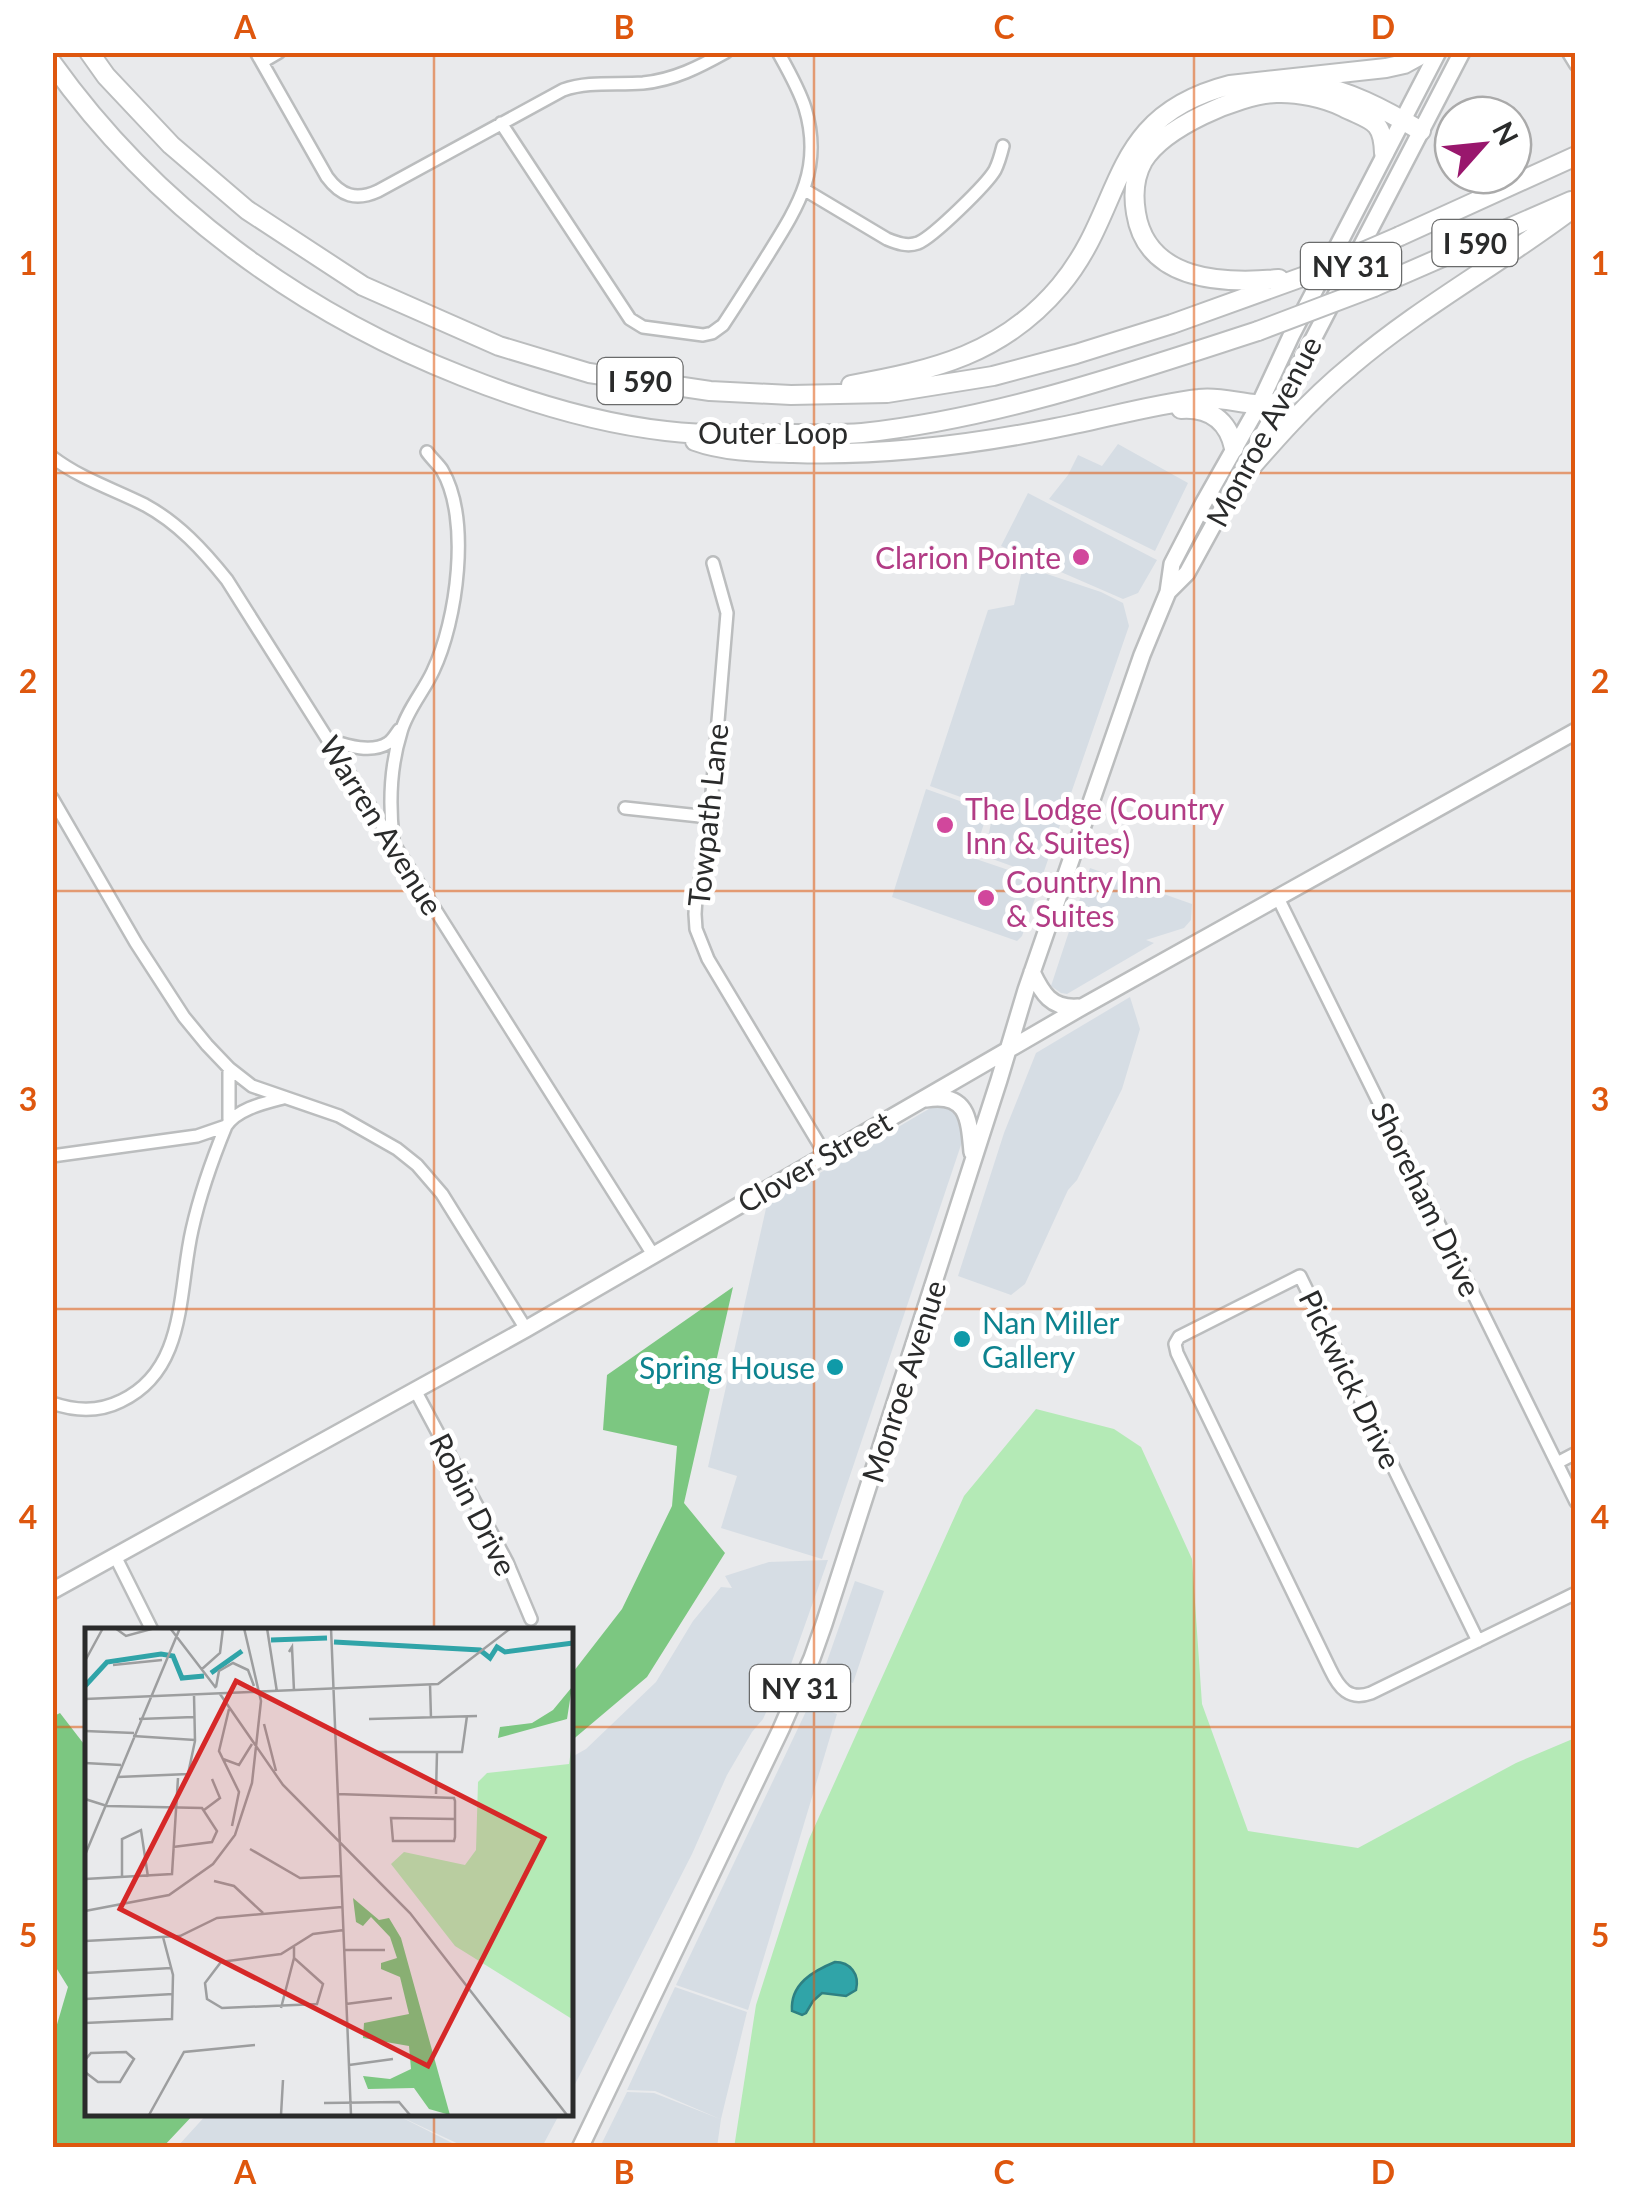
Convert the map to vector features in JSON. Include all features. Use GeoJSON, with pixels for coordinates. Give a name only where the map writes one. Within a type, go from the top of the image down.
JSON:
{"type":"FeatureCollection","features":[{"type":"Feature","properties":{"kind":"highway","name":"Outer Loop"},"geometry":{"type":"LineString","coordinates":[[88,52],[171,146],[246,210],[362,286],[499,346],[589,373],[710,391],[792,396],[887,393],[993,376],[1076,354],[1172,324],[1283,282]]}},
{"type":"Feature","properties":{"kind":"highway"},"geometry":{"type":"LineString","coordinates":[[792,396],[936,368],[1006,335],[1045,302],[1074,267],[1128,156],[1151,126],[1180,104],[1230,84],[1404,64],[1426,52]]}},
{"type":"Feature","properties":{"kind":"highway","name":"Outer Loop"},"geometry":{"type":"LineString","coordinates":[[52,63],[138,167],[216,237],[298,295],[406,353],[522,400],[666,431],[748,436],[859,433],[965,417],[1092,385],[1258,331],[1576,202]]}},
{"type":"Feature","properties":{"kind":"highway"},"geometry":{"type":"LineString","coordinates":[[1285,78],[1368,100],[1421,130]]}},
{"type":"Feature","properties":{"kind":"highway"},"geometry":{"type":"LineString","coordinates":[[1283,282],[1215,280],[1194,275],[1162,258],[1139,230],[1135,210],[1136,177],[1150,150],[1173,130],[1216,110],[1256,96],[1289,93],[1335,103],[1377,124],[1384,135],[1384,153]]}},
{"type":"Feature","properties":{"kind":"highway","name":"I 590"},"geometry":{"type":"LineString","coordinates":[[1283,282],[1319,271],[1576,156]]}},
{"type":"Feature","properties":{"kind":"highway"},"geometry":{"type":"LineString","coordinates":[[1234,487],[1302,409],[1353,364],[1468,279],[1543,231],[1576,202]]}},
{"type":"Feature","properties":{"kind":"highway"},"geometry":{"type":"LineString","coordinates":[[666,431],[704,444],[742,449],[850,455],[924,450],[1202,398],[1269,406],[1281,401]]}},
{"type":"Feature","properties":{"kind":"highway"},"geometry":{"type":"LineString","coordinates":[[1146,410],[1196,408],[1221,419],[1234,448]]}},
{"type":"Feature","properties":{"kind":"main road","name":"Monroe Avenue"},"geometry":{"type":"LineString","coordinates":[[580,2148],[812,1658],[1032,972],[1138,666],[1168,592],[1172,564],[1259,405],[1438,52]]}},
{"type":"Feature","properties":{"kind":"main road","name":"Monroe Avenue"},"geometry":{"type":"LineString","coordinates":[[1168,592],[1187,573],[1281,401],[1462,52]]}},
{"type":"Feature","properties":{"kind":"main road","name":"Clover Street"},"geometry":{"type":"LineString","coordinates":[[52,1590],[526,1328],[1082,1006],[1576,731]]}},
{"type":"Feature","properties":{"kind":"main road"},"geometry":{"type":"LineString","coordinates":[[1032,972],[1042,994],[1051,1002],[1071,1008],[1082,1006]]}},
{"type":"Feature","properties":{"kind":"main road"},"geometry":{"type":"LineString","coordinates":[[922,1099],[946,1098],[962,1106],[968,1116],[973,1160]]}},
{"type":"Feature","properties":{"kind":"street"},"geometry":{"type":"LineString","coordinates":[[278,52],[259,57],[333,186],[354,197],[370,195],[572,87],[640,84],[670,78],[726,52]]}},
{"type":"Feature","properties":{"kind":"street"},"geometry":{"type":"LineString","coordinates":[[501,122],[624,312],[643,327],[703,335],[723,325],[805,190],[812,151],[809,124],[800,95],[778,52]]}},
{"type":"Feature","properties":{"kind":"street"},"geometry":{"type":"LineString","coordinates":[[1568,52],[1576,66]]}},
{"type":"Feature","properties":{"kind":"street"},"geometry":{"type":"LineString","coordinates":[[805,190],[897,243],[917,244],[988,180],[1003,146]]}},
{"type":"Feature","properties":{"kind":"street"},"geometry":{"type":"LineString","coordinates":[[329,740],[352,747],[387,744],[402,727],[441,652],[457,579],[457,531],[452,495],[442,469],[426,452]]}},
{"type":"Feature","properties":{"kind":"street","name":"Warren Avenue"},"geometry":{"type":"LineString","coordinates":[[52,457],[76,474],[160,514],[193,540],[226,580],[652,1254]]}},
{"type":"Feature","properties":{"kind":"street","name":"Towpath Lane"},"geometry":{"type":"LineString","coordinates":[[712,563],[727,614],[707,852],[696,898],[696,929],[702,946],[825,1154]]}},
{"type":"Feature","properties":{"kind":"street"},"geometry":{"type":"LineString","coordinates":[[394,842],[389,806],[402,727]]}},
{"type":"Feature","properties":{"kind":"street"},"geometry":{"type":"LineString","coordinates":[[52,798],[157,978],[184,1017],[229,1068],[252,1086],[326,1111],[397,1149],[442,1194],[526,1328]]}},
{"type":"Feature","properties":{"kind":"street"},"geometry":{"type":"LineString","coordinates":[[625,808],[709,816]]}},
{"type":"Feature","properties":{"kind":"street","name":"Shoreham Drive"},"geometry":{"type":"LineString","coordinates":[[1277,896],[1576,1502]]}},
{"type":"Feature","properties":{"kind":"street"},"geometry":{"type":"LineString","coordinates":[[52,1404],[84,1410],[112,1405],[136,1392],[159,1370],[168,1355],[198,1202],[228,1122],[229,1068]]}},
{"type":"Feature","properties":{"kind":"street"},"geometry":{"type":"LineString","coordinates":[[52,1156],[197,1136],[260,1104],[284,1098]]}},
{"type":"Feature","properties":{"kind":"street","name":"Pickwick Drive"},"geometry":{"type":"LineString","coordinates":[[1300,1276],[1478,1641],[1371,1693],[1356,1696],[1342,1690],[1175,1348],[1181,1336],[1300,1276]]}},
{"type":"Feature","properties":{"kind":"street","name":"Robin Drive"},"geometry":{"type":"LineString","coordinates":[[415,1390],[507,1562],[531,1619]]}},
{"type":"Feature","properties":{"kind":"street"},"geometry":{"type":"LineString","coordinates":[[1557,1462],[1576,1454]]}},
{"type":"Feature","properties":{"kind":"street"},"geometry":{"type":"LineString","coordinates":[[115,1556],[151,1628]]}},
{"type":"Feature","properties":{"kind":"street"},"geometry":{"type":"LineString","coordinates":[[1478,1641],[1576,1593]]}},
{"type":"Feature","properties":{"kind":"shaded area"},"geometry":{"type":"Polygon","coordinates":[[[1118,444],[1188,483],[1155,551],[1049,499],[1078,455],[1102,466],[1118,444]]]}},
{"type":"Feature","properties":{"kind":"shaded area"},"geometry":{"type":"Polygon","coordinates":[[[1028,493],[1157,560],[1138,593],[1123,599],[1001,546],[1028,493]]]}},
{"type":"Feature","properties":{"kind":"shaded area"},"geometry":{"type":"Polygon","coordinates":[[[1023,566],[1123,603],[1129,626],[1042,877],[984,856],[994,809],[930,786],[988,610],[1014,605],[1023,566]]]}},
{"type":"Feature","properties":{"kind":"shaded area"},"geometry":{"type":"Polygon","coordinates":[[[926,789],[988,811],[973,858],[1041,881],[1017,941],[892,897],[926,789]]]}},
{"type":"Feature","properties":{"kind":"shaded area"},"geometry":{"type":"Polygon","coordinates":[[[1090,868],[1192,904],[1191,920],[1184,928],[1146,940],[1154,943],[1067,994],[1061,993],[1051,986],[1090,868]]]}},
{"type":"Feature","properties":{"kind":"shaded area"},"geometry":{"type":"Polygon","coordinates":[[[1130,997],[1140,1029],[1122,1089],[1077,1180],[1068,1190],[1025,1284],[1011,1295],[958,1276],[1004,1133],[1036,1053],[1130,997]]]}},
{"type":"Feature","properties":{"kind":"shaded area"},"geometry":{"type":"Polygon","coordinates":[[[939,1103],[955,1106],[965,1133],[822,1559],[721,1528],[737,1476],[708,1467],[767,1204],[939,1103]]]}},
{"type":"Feature","properties":{"kind":"shaded area"},"geometry":{"type":"Polygon","coordinates":[[[828,1560],[790,1667],[727,1775],[692,1854],[572,2090],[572,1757],[586,1749],[656,1682],[693,1621],[721,1587],[732,1588],[725,1576],[769,1562],[828,1560]]]}},
{"type":"Feature","properties":{"kind":"shaded area"},"geometry":{"type":"Polygon","coordinates":[[[855,1581],[884,1591],[853,1683],[823,1673],[855,1581]]]}},
{"type":"Feature","properties":{"kind":"shaded area"},"geometry":{"type":"Polygon","coordinates":[[[810,1703],[837,1714],[748,2010],[676,1985],[810,1703]]]}},
{"type":"Feature","properties":{"kind":"shaded area"},"geometry":{"type":"Polygon","coordinates":[[[675,1987],[747,2012],[717,2147],[600,2147],[627,2092],[654,2093],[720,2119],[655,2091],[627,2090],[675,1987]]]}},
{"type":"Feature","properties":{"kind":"shaded area"},"geometry":{"type":"Polygon","coordinates":[[[206,2115],[397,2115],[460,2147],[177,2147],[206,2115]]]}},
{"type":"Feature","properties":{"kind":"shaded area"},"geometry":{"type":"Polygon","coordinates":[[[397,2115],[559,2115],[542,2147],[465,2147],[397,2115]]]}},
{"type":"Feature","properties":{"kind":"green space"},"geometry":{"type":"Polygon","coordinates":[[[733,1287],[684,1503],[725,1553],[647,1677],[572,1740],[572,1673],[622,1609],[672,1506],[677,1446],[603,1430],[607,1375],[733,1287]]]}},
{"type":"Feature","properties":{"kind":"green space"},"geometry":{"type":"Polygon","coordinates":[[[1036,1409],[1114,1429],[1141,1447],[1192,1559],[1202,1704],[1248,1831],[1358,1848],[1516,1763],[1575,1738],[1575,2147],[734,2148],[756,2005],[809,1839],[964,1496],[1036,1409]]]}},
{"type":"Feature","properties":{"kind":"green space"},"geometry":{"type":"Polygon","coordinates":[[[60,1713],[85,1745],[85,2115],[193,2115],[163,2147],[53,2147],[53,2038],[68,1987],[52,1961],[52,1717],[60,1713]]]}},
{"type":"Feature","properties":{"kind":"water"},"geometry":{"type":"Polygon","coordinates":[[[835,1962],[853,1970],[856,1990],[846,1996],[822,1993],[806,2013],[792,2011],[799,1986],[811,1974],[835,1962]]]}},
{"type":"Feature","properties":{"kind":"place","name":"Clarion Pointe"},"geometry":{"type":"Point","coordinates":[1081,557]}},
{"type":"Feature","properties":{"kind":"place","name":"The Lodge (Country Inn & Suites)"},"geometry":{"type":"Point","coordinates":[945,825]}},
{"type":"Feature","properties":{"kind":"place","name":"Country Inn & Suites"},"geometry":{"type":"Point","coordinates":[986,898]}},
{"type":"Feature","properties":{"kind":"place","name":"Nan Miller Gallery"},"geometry":{"type":"Point","coordinates":[962,1339]}},
{"type":"Feature","properties":{"kind":"place","name":"Spring House"},"geometry":{"type":"Point","coordinates":[835,1367]}}]}
